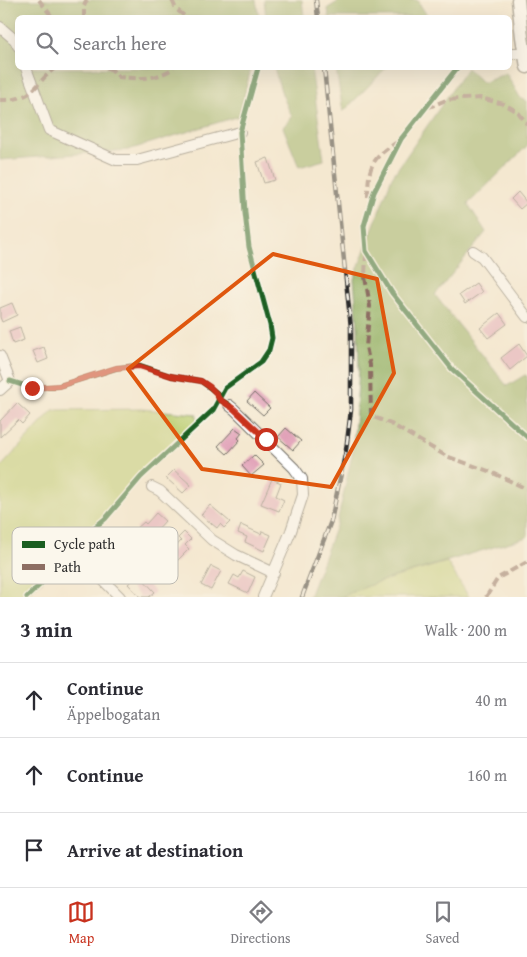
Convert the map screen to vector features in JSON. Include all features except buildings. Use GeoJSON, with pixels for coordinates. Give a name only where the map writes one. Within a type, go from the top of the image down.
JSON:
{"type":"FeatureCollection","features":[{"type":"Feature","properties":{"kind":"street"},"geometry":{"type":"LineString","coordinates":[[512,54],[526,58],[513,0]]}},
{"type":"Feature","properties":{"kind":"street"},"geometry":{"type":"LineString","coordinates":[[518,0],[522,37]]}},
{"type":"Feature","properties":{"kind":"street"},"geometry":{"type":"LineString","coordinates":[[0,27],[15,40]]}},
{"type":"Feature","properties":{"kind":"street"},"geometry":{"type":"LineString","coordinates":[[27,70],[49,130],[116,160],[137,160],[240,132]]}},
{"type":"Feature","properties":{"kind":"street"},"geometry":{"type":"LineString","coordinates":[[472,251],[482,257],[527,317]]}},
{"type":"Feature","properties":{"kind":"street"},"geometry":{"type":"LineString","coordinates":[[0,356],[10,381],[0,390]]}},
{"type":"Feature","properties":{"kind":"street"},"geometry":{"type":"LineString","coordinates":[[228,405],[294,468],[302,479],[303,495],[291,531],[263,597]]}},
{"type":"Feature","properties":{"kind":"street"},"geometry":{"type":"LineString","coordinates":[[152,487],[160,491],[212,540],[236,555],[274,573]]}},
{"type":"Feature","properties":{"kind":"street"},"geometry":{"type":"LineString","coordinates":[[107,584],[120,597]]}},
{"type":"Feature","properties":{"kind":"highlighted area"},"geometry":{"type":"Polygon","coordinates":[[[273,254],[377,279],[394,373],[331,487],[202,469],[128,369],[273,254]]]}},
{"type":"Feature","properties":{"kind":"green space"},"geometry":{"type":"Polygon","coordinates":[[[0,0],[256,0],[259,15],[15,15],[15,70],[250,70],[239,116],[128,150],[0,160],[0,0]]]}},
{"type":"Feature","properties":{"kind":"green space"},"geometry":{"type":"Polygon","coordinates":[[[264,0],[302,0],[304,15],[266,15],[264,0]]]}},
{"type":"Feature","properties":{"kind":"green space"},"geometry":{"type":"Polygon","coordinates":[[[341,0],[417,0],[427,15],[329,15],[328,8],[341,0]]]}},
{"type":"Feature","properties":{"kind":"green space"},"geometry":{"type":"Polygon","coordinates":[[[275,70],[311,70],[324,160],[299,167],[283,127],[292,117],[275,70]]]}},
{"type":"Feature","properties":{"kind":"green space"},"geometry":{"type":"Polygon","coordinates":[[[336,70],[384,70],[343,112],[336,70]]]}},
{"type":"Feature","properties":{"kind":"green space"},"geometry":{"type":"Polygon","coordinates":[[[466,70],[469,70],[483,83],[506,73],[521,99],[527,101],[527,146],[468,204],[486,232],[435,295],[507,386],[525,375],[527,376],[527,537],[378,582],[340,597],[309,597],[337,523],[353,451],[359,370],[354,279],[392,177],[466,70]]]}},
{"type":"Feature","properties":{"kind":"green space"},"geometry":{"type":"Polygon","coordinates":[[[142,409],[196,414],[198,422],[139,476],[94,527],[12,527],[12,584],[38,584],[24,597],[0,597],[0,468],[53,410],[142,409]]]}},
{"type":"Feature","properties":{"kind":"green space"},"geometry":{"type":"Polygon","coordinates":[[[447,562],[469,597],[340,597],[378,582],[447,562]]]}},
{"type":"Feature","properties":{"kind":"railway"},"geometry":{"type":"LineString","coordinates":[[316,0],[318,15]]}},
{"type":"Feature","properties":{"kind":"railway"},"geometry":{"type":"LineString","coordinates":[[302,597],[331,521],[346,450],[351,410],[351,328],[324,70]]}},
{"type":"Feature","properties":{"kind":"marked path"},"geometry":{"type":"LineString","coordinates":[[39,0],[51,15]]}},
{"type":"Feature","properties":{"kind":"marked path"},"geometry":{"type":"LineString","coordinates":[[84,15],[84,6],[87,0]]}},
{"type":"Feature","properties":{"kind":"marked path"},"geometry":{"type":"LineString","coordinates":[[172,0],[176,9],[183,15]]}},
{"type":"Feature","properties":{"kind":"marked path"},"geometry":{"type":"LineString","coordinates":[[0,100],[20,98],[27,95],[53,70]]}},
{"type":"Feature","properties":{"kind":"marked path"},"geometry":{"type":"LineString","coordinates":[[112,70],[119,77],[141,78],[154,77],[170,70]]}},
{"type":"Feature","properties":{"kind":"marked path"},"geometry":{"type":"LineString","coordinates":[[427,108],[446,100],[480,98],[504,104],[518,112],[527,124]]}},
{"type":"Feature","properties":{"kind":"marked path"},"geometry":{"type":"LineString","coordinates":[[368,197],[370,170],[373,164],[382,153],[399,141]]}},
{"type":"Feature","properties":{"kind":"marked path"},"geometry":{"type":"LineString","coordinates":[[366,253],[365,277],[370,306],[366,347],[370,365],[371,416],[391,424],[446,456],[491,472],[527,489]]}},
{"type":"Feature","properties":{"kind":"marked path"},"geometry":{"type":"LineString","coordinates":[[486,597],[498,578],[527,562]]}},
{"type":"Feature","properties":{"kind":"cycle path"},"geometry":{"type":"LineString","coordinates":[[95,527],[106,518],[141,477],[213,410],[225,388],[261,362],[269,350],[272,338],[270,325],[249,247],[240,132],[257,70]]}},
{"type":"Feature","properties":{"kind":"cycle path"},"geometry":{"type":"LineString","coordinates":[[455,70],[401,139],[374,192],[364,226],[366,251],[392,293],[452,369],[527,437]]}},
{"type":"Feature","properties":{"kind":"cycle path"},"geometry":{"type":"LineString","coordinates":[[10,381],[32,388],[59,386],[117,368],[139,365],[171,376],[201,381],[217,393],[219,399],[229,405]]}},
{"type":"Feature","properties":{"kind":"cycle path"},"geometry":{"type":"LineString","coordinates":[[27,597],[41,584]]}},
{"type":"Feature","properties":{"kind":"route"},"geometry":{"type":"LineString","coordinates":[[32,388],[59,386],[116,368],[139,366],[171,376],[201,381],[210,387],[219,399],[234,409],[266,439]]}}]}
